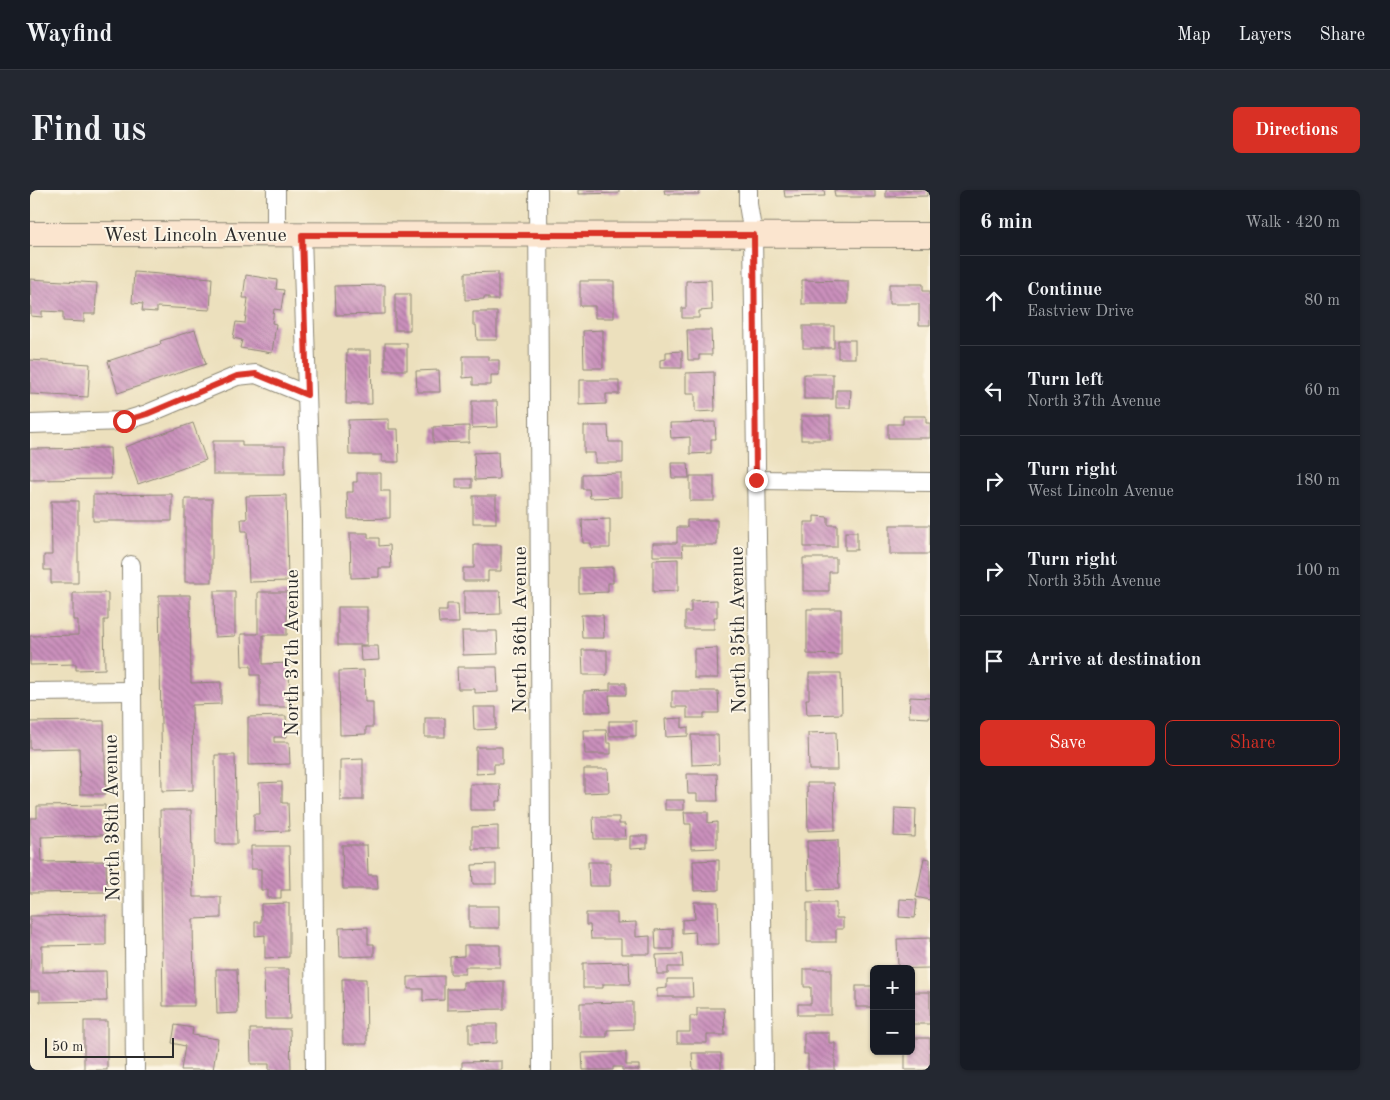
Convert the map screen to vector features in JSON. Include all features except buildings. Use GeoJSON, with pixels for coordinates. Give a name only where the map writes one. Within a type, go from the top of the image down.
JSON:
{"type":"FeatureCollection","features":[{"type":"Feature","properties":{"kind":"street"},"geometry":{"type":"LineString","coordinates":[[276,190],[276,234]]}},
{"type":"Feature","properties":{"kind":"street","name":"North 36th Avenue"},"geometry":{"type":"LineString","coordinates":[[538,190],[542,1070]]}},
{"type":"Feature","properties":{"kind":"street","name":"North 35th Avenue"},"geometry":{"type":"LineString","coordinates":[[748,190],[748,204],[754,235],[764,1070]]}},
{"type":"Feature","properties":{"kind":"street","name":"West Lincoln Avenue"},"geometry":{"type":"LineString","coordinates":[[30,234],[930,235]]}},
{"type":"Feature","properties":{"kind":"street","name":"North 37th Avenue"},"geometry":{"type":"LineString","coordinates":[[302,235],[311,519],[315,1070]]}},
{"type":"Feature","properties":{"kind":"street"},"geometry":{"type":"LineString","coordinates":[[30,424],[124,421],[147,414],[237,376],[256,374],[307,395]]}},
{"type":"Feature","properties":{"kind":"street"},"geometry":{"type":"LineString","coordinates":[[756,480],[930,482]]}},
{"type":"Feature","properties":{"kind":"street","name":"North 38th Avenue"},"geometry":{"type":"LineString","coordinates":[[130,565],[135,1070]]}},
{"type":"Feature","properties":{"kind":"street"},"geometry":{"type":"LineString","coordinates":[[30,692],[130,691]]}},
{"type":"Feature","properties":{"kind":"route"},"geometry":{"type":"LineString","coordinates":[[124,421],[147,414],[237,376],[256,374],[307,395],[302,235],[754,235],[756,480]]}}]}
